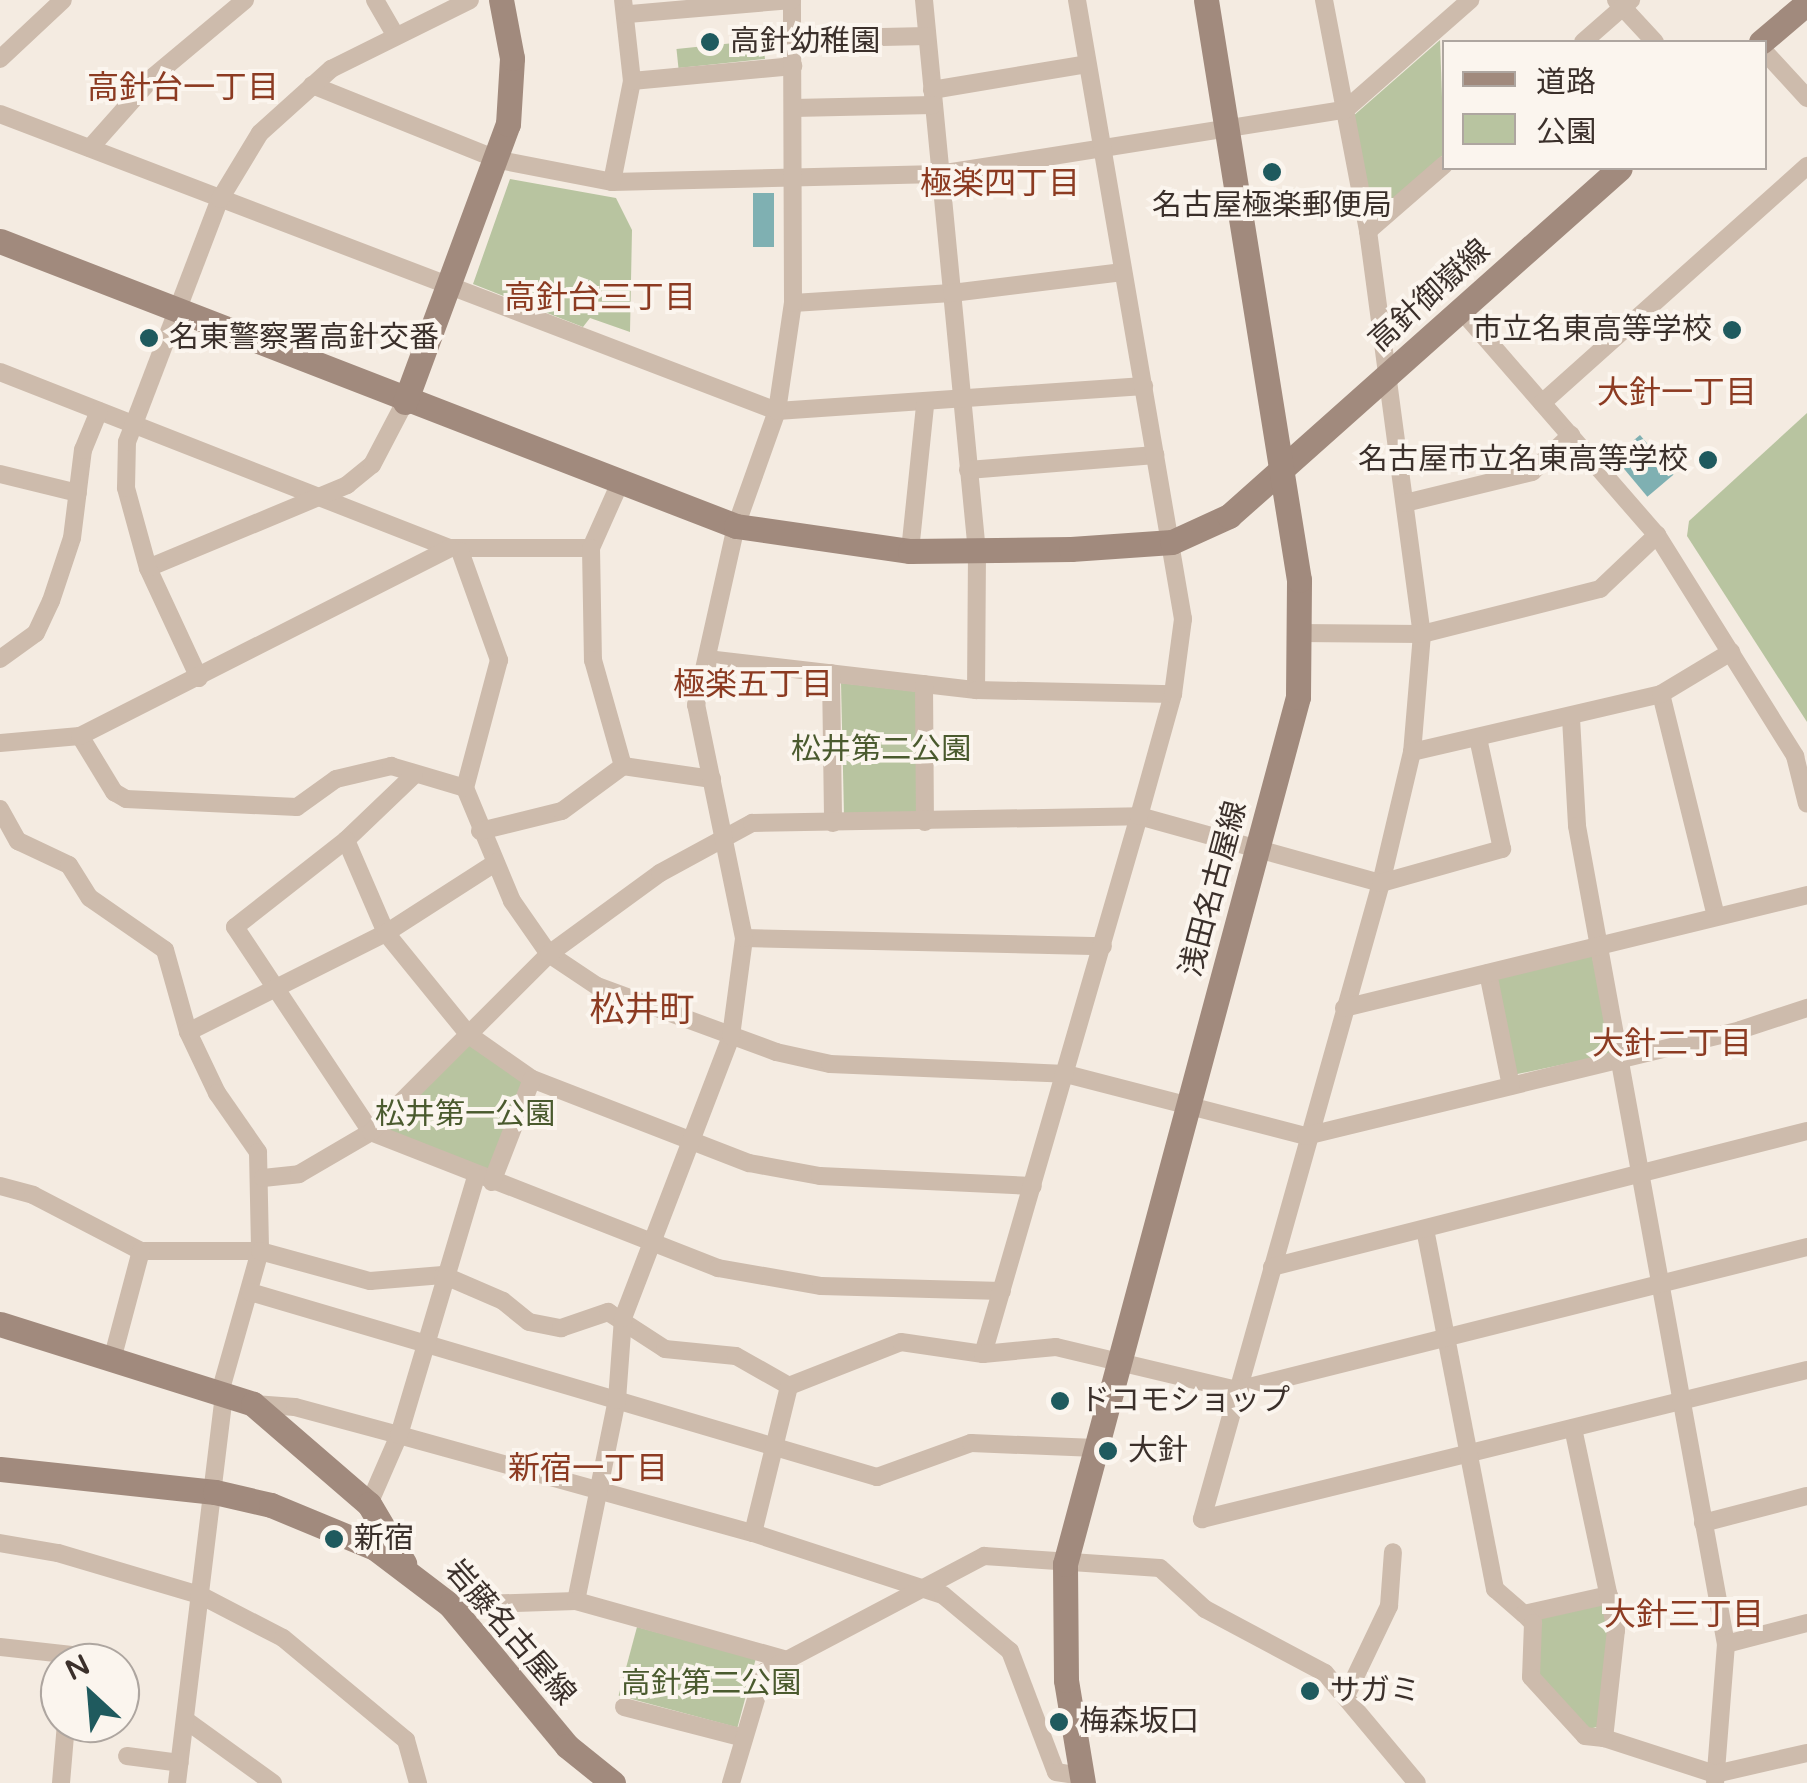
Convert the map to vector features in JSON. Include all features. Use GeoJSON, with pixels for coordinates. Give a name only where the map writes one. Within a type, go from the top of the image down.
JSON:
{"type":"FeatureCollection","features":[{"type":"Feature","properties":{"kind":"street"},"geometry":{"type":"LineString","coordinates":[[0,59],[63,0]]}},
{"type":"Feature","properties":{"kind":"street"},"geometry":{"type":"LineString","coordinates":[[90,148],[154,77],[245,0]]}},
{"type":"Feature","properties":{"kind":"street"},"geometry":{"type":"LineString","coordinates":[[375,0],[396,34]]}},
{"type":"Feature","properties":{"kind":"street"},"geometry":{"type":"LineString","coordinates":[[199,678],[148,568],[126,488],[132,424],[220,199],[260,132],[312,85],[396,34],[470,0]]}},
{"type":"Feature","properties":{"kind":"street"},"geometry":{"type":"LineString","coordinates":[[148,568],[321,495],[372,464],[405,402],[499,160],[512,58],[501,0]]}},
{"type":"Feature","properties":{"kind":"street"},"geometry":{"type":"LineString","coordinates":[[576,1601],[602,1494],[618,1400],[623,1318],[732,1036],[744,938],[696,704],[736,526],[777,411],[793,302],[792,0],[626,7],[632,80],[612,182]]}},
{"type":"Feature","properties":{"kind":"street"},"geometry":{"type":"LineString","coordinates":[[924,0],[977,552],[976,690]]}},
{"type":"Feature","properties":{"kind":"street"},"geometry":{"type":"LineString","coordinates":[[983,1354],[1140,816],[1173,694],[1183,619],[1077,0]]}},
{"type":"Feature","properties":{"kind":"street","name":"浅田名古屋線"},"geometry":{"type":"LineString","coordinates":[[1082,1780],[1066,1680],[1066,1564],[1298,696],[1298,580],[1284,471],[1206,0]]}},
{"type":"Feature","properties":{"kind":"street"},"geometry":{"type":"LineString","coordinates":[[1324,0],[1368,231],[1422,634],[1412,752],[1382,883],[1306,1136],[1202,1519],[1807,1370]]}},
{"type":"Feature","properties":{"kind":"street"},"geometry":{"type":"LineString","coordinates":[[312,85],[499,160],[612,182],[939,174],[1106,152],[1345,110],[1470,0]]}},
{"type":"Feature","properties":{"kind":"street"},"geometry":{"type":"LineString","coordinates":[[1585,40],[1623,2],[1653,40]]}},
{"type":"Feature","properties":{"kind":"street"},"geometry":{"type":"LineString","coordinates":[[1763,40],[1807,2]]}},
{"type":"Feature","properties":{"kind":"street"},"geometry":{"type":"LineString","coordinates":[[1442,27],[1454,40]]}},
{"type":"Feature","properties":{"kind":"street"},"geometry":{"type":"LineString","coordinates":[[793,39],[927,36]]}},
{"type":"Feature","properties":{"kind":"street"},"geometry":{"type":"LineString","coordinates":[[1767,55],[1807,98]]}},
{"type":"Feature","properties":{"kind":"street"},"geometry":{"type":"LineString","coordinates":[[792,108],[932,98],[1087,64]]}},
{"type":"Feature","properties":{"kind":"street"},"geometry":{"type":"LineString","coordinates":[[632,80],[793,66]]}},
{"type":"Feature","properties":{"kind":"street"},"geometry":{"type":"LineString","coordinates":[[0,114],[448,289],[777,411],[924,405],[1144,386]]}},
{"type":"Feature","properties":{"kind":"street"},"geometry":{"type":"LineString","coordinates":[[1368,231],[1442,166]]}},
{"type":"Feature","properties":{"kind":"street"},"geometry":{"type":"LineString","coordinates":[[1542,403],[1807,166]]}},
{"type":"Feature","properties":{"kind":"street","name":"高針御嶽線"},"geometry":{"type":"LineString","coordinates":[[1172,542],[1229,516],[1284,471],[1618,170]]}},
{"type":"Feature","properties":{"kind":"street"},"geometry":{"type":"LineString","coordinates":[[0,241],[619,485],[736,526],[910,551],[977,552],[1172,542]]}},
{"type":"Feature","properties":{"kind":"street"},"geometry":{"type":"LineString","coordinates":[[793,302],[952,293],[1123,272]]}},
{"type":"Feature","properties":{"kind":"street"},"geometry":{"type":"LineString","coordinates":[[1462,311],[1657,535],[1796,756],[1807,804]]}},
{"type":"Feature","properties":{"kind":"street"},"geometry":{"type":"LineString","coordinates":[[0,372],[455,549],[591,548]]}},
{"type":"Feature","properties":{"kind":"street"},"geometry":{"type":"LineString","coordinates":[[910,551],[924,405]]}},
{"type":"Feature","properties":{"kind":"street"},"geometry":{"type":"LineString","coordinates":[[0,658],[36,633],[51,601],[72,538],[83,450],[99,411]]}},
{"type":"Feature","properties":{"kind":"street"},"geometry":{"type":"LineString","coordinates":[[1405,503],[1532,472],[1572,436]]}},
{"type":"Feature","properties":{"kind":"street"},"geometry":{"type":"LineString","coordinates":[[968,470],[1155,455]]}},
{"type":"Feature","properties":{"kind":"street"},"geometry":{"type":"LineString","coordinates":[[0,474],[78,492]]}},
{"type":"Feature","properties":{"kind":"street"},"geometry":{"type":"LineString","coordinates":[[619,485],[591,548],[593,660],[623,766]]}},
{"type":"Feature","properties":{"kind":"street"},"geometry":{"type":"LineString","coordinates":[[1298,634],[1422,634],[1600,589],[1657,535]]}},
{"type":"Feature","properties":{"kind":"street"},"geometry":{"type":"LineString","coordinates":[[0,743],[80,736],[455,549]]}},
{"type":"Feature","properties":{"kind":"street"},"geometry":{"type":"LineString","coordinates":[[455,549],[499,660],[465,788],[495,863],[549,954],[597,986],[732,1036],[830,1064],[1066,1074],[1306,1136],[1618,1060],[1807,1008]]}},
{"type":"Feature","properties":{"kind":"street"},"geometry":{"type":"LineString","coordinates":[[1412,752],[1661,694],[1732,652]]}},
{"type":"Feature","properties":{"kind":"street"},"geometry":{"type":"LineString","coordinates":[[707,659],[976,690],[1173,694]]}},
{"type":"Feature","properties":{"kind":"street"},"geometry":{"type":"LineString","coordinates":[[831,673],[833,823]]}},
{"type":"Feature","properties":{"kind":"street"},"geometry":{"type":"LineString","coordinates":[[924,684],[926,822]]}},
{"type":"Feature","properties":{"kind":"street"},"geometry":{"type":"LineString","coordinates":[[1661,694],[1716,916]]}},
{"type":"Feature","properties":{"kind":"street"},"geometry":{"type":"LineString","coordinates":[[1571,718],[1578,826],[1598,946],[1726,1644],[1715,1778]]}},
{"type":"Feature","properties":{"kind":"street"},"geometry":{"type":"LineString","coordinates":[[80,736],[114,792],[126,798],[297,808],[366,767],[391,766],[465,788]]}},
{"type":"Feature","properties":{"kind":"street"},"geometry":{"type":"LineString","coordinates":[[263,1178],[299,1174],[371,1132],[549,954],[660,873],[752,823],[1140,816],[1261,846],[1382,883],[1502,849],[1478,738]]}},
{"type":"Feature","properties":{"kind":"street"},"geometry":{"type":"LineString","coordinates":[[480,832],[562,811],[623,766],[712,779]]}},
{"type":"Feature","properties":{"kind":"street"},"geometry":{"type":"LineString","coordinates":[[414,775],[346,840],[235,926],[371,1132],[484,1180],[718,1268],[821,1286],[1002,1292]]}},
{"type":"Feature","properties":{"kind":"street"},"geometry":{"type":"LineString","coordinates":[[0,809],[18,840],[69,865],[90,898],[164,950],[188,1032],[217,1093],[258,1152],[263,1178],[260,1251],[222,1393],[215,1492],[176,1783]]}},
{"type":"Feature","properties":{"kind":"street"},"geometry":{"type":"LineString","coordinates":[[346,840],[386,934],[469,1035],[532,1079],[748,1163],[820,1176],[1033,1186]]}},
{"type":"Feature","properties":{"kind":"street"},"geometry":{"type":"LineString","coordinates":[[188,1032],[276,993],[386,934],[495,863]]}},
{"type":"Feature","properties":{"kind":"street"},"geometry":{"type":"LineString","coordinates":[[1344,1008],[1807,895]]}},
{"type":"Feature","properties":{"kind":"street"},"geometry":{"type":"LineString","coordinates":[[744,938],[1102,946]]}},
{"type":"Feature","properties":{"kind":"street"},"geometry":{"type":"LineString","coordinates":[[1488,973],[1511,1086]]}},
{"type":"Feature","properties":{"kind":"street"},"geometry":{"type":"LineString","coordinates":[[369,1504],[399,1435],[443,1275],[532,1079]]}},
{"type":"Feature","properties":{"kind":"street"},"geometry":{"type":"LineString","coordinates":[[1272,1268],[1807,1131]]}},
{"type":"Feature","properties":{"kind":"street"},"geometry":{"type":"LineString","coordinates":[[0,1186],[33,1195],[141,1251],[260,1251],[370,1281],[443,1275],[503,1301],[530,1322],[561,1328],[608,1312],[623,1318],[665,1349],[736,1356],[789,1386]]}},
{"type":"Feature","properties":{"kind":"street"},"geometry":{"type":"LineString","coordinates":[[1424,1229],[1495,1589],[1533,1623],[1530,1676],[1586,1736],[1604,1738],[1715,1778],[1807,1753]]}},
{"type":"Feature","properties":{"kind":"street"},"geometry":{"type":"LineString","coordinates":[[789,1386],[901,1342],[983,1354],[1056,1347],[1237,1390],[1807,1247]]}},
{"type":"Feature","properties":{"kind":"street"},"geometry":{"type":"LineString","coordinates":[[112,1356],[141,1251]]}},
{"type":"Feature","properties":{"kind":"street"},"geometry":{"type":"LineString","coordinates":[[250,1292],[774,1442],[877,1477],[971,1443],[1096,1448]]}},
{"type":"Feature","properties":{"kind":"street"},"geometry":{"type":"LineString","coordinates":[[0,1324],[112,1356],[254,1404],[295,1407],[399,1435],[752,1534],[943,1595],[1010,1651],[1056,1772],[1082,1780]]}},
{"type":"Feature","properties":{"kind":"street"},"geometry":{"type":"LineString","coordinates":[[752,1534],[789,1386]]}},
{"type":"Feature","properties":{"kind":"street"},"geometry":{"type":"LineString","coordinates":[[254,1404],[369,1504],[406,1568]]}},
{"type":"Feature","properties":{"kind":"street"},"geometry":{"type":"LineString","coordinates":[[1573,1428],[1616,1630],[1604,1738]]}},
{"type":"Feature","properties":{"kind":"street","name":"岩藤名古屋線"},"geometry":{"type":"LineString","coordinates":[[0,1469],[215,1492],[316,1521],[406,1568],[450,1605],[567,1746],[613,1783]]}},
{"type":"Feature","properties":{"kind":"street"},"geometry":{"type":"LineString","coordinates":[[1703,1523],[1807,1496]]}},
{"type":"Feature","properties":{"kind":"street"},"geometry":{"type":"LineString","coordinates":[[0,1543],[58,1552],[200,1595],[283,1638],[406,1740],[418,1783]]}},
{"type":"Feature","properties":{"kind":"street"},"geometry":{"type":"LineString","coordinates":[[1348,1694],[1389,1606],[1393,1552]]}},
{"type":"Feature","properties":{"kind":"street"},"geometry":{"type":"LineString","coordinates":[[731,1783],[764,1672],[928,1591],[984,1556],[1160,1568],[1206,1608],[1324,1673],[1348,1694],[1417,1783]]}},
{"type":"Feature","properties":{"kind":"street"},"geometry":{"type":"LineString","coordinates":[[1524,1614],[1608,1595]]}},
{"type":"Feature","properties":{"kind":"street"},"geometry":{"type":"LineString","coordinates":[[450,1605],[576,1601],[787,1660]]}},
{"type":"Feature","properties":{"kind":"street"},"geometry":{"type":"LineString","coordinates":[[1726,1644],[1807,1623]]}},
{"type":"Feature","properties":{"kind":"street"},"geometry":{"type":"LineString","coordinates":[[0,1648],[40,1651]]}},
{"type":"Feature","properties":{"kind":"street"},"geometry":{"type":"LineString","coordinates":[[624,1706],[744,1738]]}},
{"type":"Feature","properties":{"kind":"street"},"geometry":{"type":"LineString","coordinates":[[187,1721],[273,1783]]}},
{"type":"Feature","properties":{"kind":"street"},"geometry":{"type":"LineString","coordinates":[[61,1783],[64,1743]]}},
{"type":"Feature","properties":{"kind":"street"},"geometry":{"type":"LineString","coordinates":[[127,1756],[180,1763]]}},
{"type":"Feature","properties":{"kind":"green space"},"geometry":{"type":"Polygon","coordinates":[[[763,40],[765,59],[678,68],[676,49],[763,40]]]}},
{"type":"Feature","properties":{"kind":"green space"},"geometry":{"type":"Polygon","coordinates":[[[1440,40],[1442,156],[1380,211],[1369,208],[1352,117],[1440,40]]]}},
{"type":"Feature","properties":{"kind":"green space"},"geometry":{"type":"Polygon","coordinates":[[[510,179],[616,198],[632,230],[630,332],[590,318],[583,327],[473,284],[510,179]]]}},
{"type":"Feature","properties":{"kind":"green space"},"geometry":{"type":"Polygon","coordinates":[[[1807,413],[1807,722],[1687,536],[1689,521],[1807,413]]]}},
{"type":"Feature","properties":{"kind":"green space","name":"松井第二公園"},"geometry":{"type":"Polygon","coordinates":[[[841,683],[920,692],[917,814],[844,815],[841,683]]]}},
{"type":"Feature","properties":{"kind":"green space"},"geometry":{"type":"Polygon","coordinates":[[[1592,956],[1613,1054],[1515,1075],[1494,977],[1592,956]]]}},
{"type":"Feature","properties":{"kind":"green space","name":"松井第一公園"},"geometry":{"type":"Polygon","coordinates":[[[470,1042],[530,1083],[492,1182],[378,1130],[470,1042]]]}},
{"type":"Feature","properties":{"kind":"green space"},"geometry":{"type":"Polygon","coordinates":[[[1601,1601],[1608,1629],[1597,1727],[1589,1729],[1536,1674],[1541,1617],[1601,1601]]]}},
{"type":"Feature","properties":{"kind":"green space","name":"高針第二公園"},"geometry":{"type":"Polygon","coordinates":[[[637,1627],[756,1659],[737,1727],[619,1696],[637,1627]]]}},
{"type":"Feature","properties":{"kind":"water"},"geometry":{"type":"Polygon","coordinates":[[[753,193],[774,193],[774,247],[753,247],[753,193]]]}},
{"type":"Feature","properties":{"kind":"water"},"geometry":{"type":"Polygon","coordinates":[[[1640,435],[1673,475],[1647,497],[1614,457],[1640,435]]]}},
{"type":"Feature","properties":{"kind":"place","name":"高針幼稚園"},"geometry":{"type":"Point","coordinates":[710,42]}},
{"type":"Feature","properties":{"kind":"place","name":"名古屋極楽郵便局"},"geometry":{"type":"Point","coordinates":[1272,172]}},
{"type":"Feature","properties":{"kind":"place","name":"市立名東高等学校"},"geometry":{"type":"Point","coordinates":[1732,330]}},
{"type":"Feature","properties":{"kind":"place","name":"名東警察署高針交番"},"geometry":{"type":"Point","coordinates":[149,338]}},
{"type":"Feature","properties":{"kind":"place","name":"名古屋市立名東高等学校"},"geometry":{"type":"Point","coordinates":[1708,460]}},
{"type":"Feature","properties":{"kind":"place","name":"ドコモショップ"},"geometry":{"type":"Point","coordinates":[1060,1401]}},
{"type":"Feature","properties":{"kind":"place","name":"大針"},"geometry":{"type":"Point","coordinates":[1108,1451]}},
{"type":"Feature","properties":{"kind":"place","name":"新宿"},"geometry":{"type":"Point","coordinates":[334,1539]}},
{"type":"Feature","properties":{"kind":"place","name":"サガミ"},"geometry":{"type":"Point","coordinates":[1310,1691]}},
{"type":"Feature","properties":{"kind":"place","name":"梅森坂口"},"geometry":{"type":"Point","coordinates":[1059,1722]}},
{"type":"Feature","properties":{"kind":"district","name":"高針台一丁目"},"geometry":{"type":"Point","coordinates":[183,88]}},
{"type":"Feature","properties":{"kind":"district","name":"極楽四丁目"},"geometry":{"type":"Point","coordinates":[1000,184]}},
{"type":"Feature","properties":{"kind":"district","name":"高針台三丁目"},"geometry":{"type":"Point","coordinates":[600,298]}},
{"type":"Feature","properties":{"kind":"district","name":"大針一丁目"},"geometry":{"type":"Point","coordinates":[1677,393]}},
{"type":"Feature","properties":{"kind":"district","name":"極楽五丁目"},"geometry":{"type":"Point","coordinates":[753,685]}},
{"type":"Feature","properties":{"kind":"district","name":"松井町"},"geometry":{"type":"Point","coordinates":[642,1010]}},
{"type":"Feature","properties":{"kind":"district","name":"大針二丁目"},"geometry":{"type":"Point","coordinates":[1672,1044]}},
{"type":"Feature","properties":{"kind":"district","name":"新宿一丁目"},"geometry":{"type":"Point","coordinates":[588,1469]}},
{"type":"Feature","properties":{"kind":"district","name":"大針三丁目"},"geometry":{"type":"Point","coordinates":[1684,1615]}}]}
